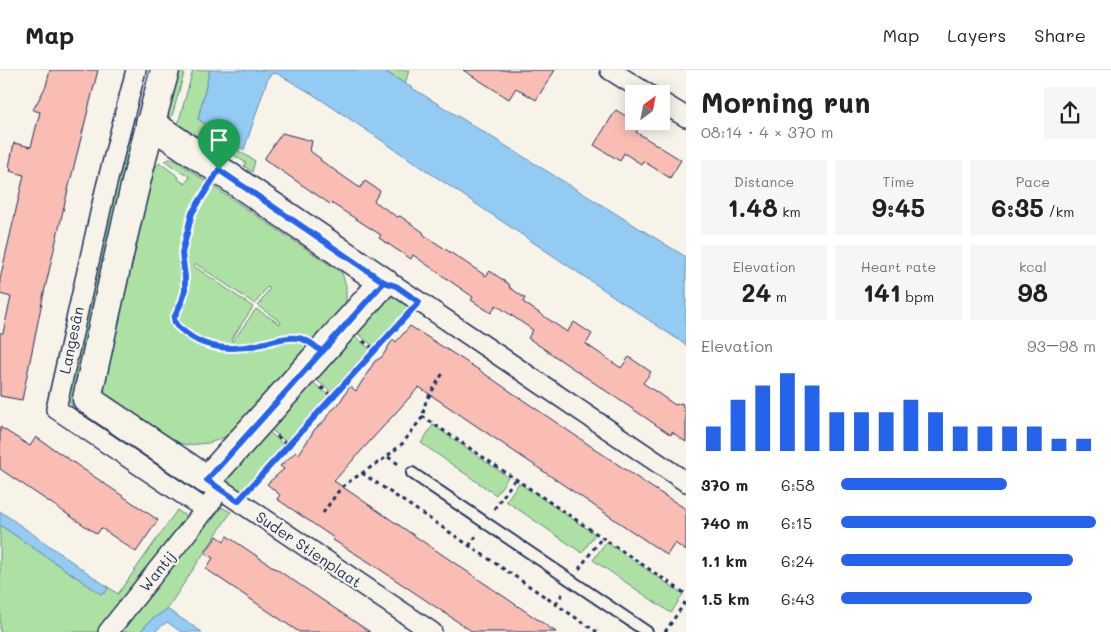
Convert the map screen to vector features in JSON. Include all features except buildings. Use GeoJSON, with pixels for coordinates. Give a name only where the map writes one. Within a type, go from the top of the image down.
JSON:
{"type":"FeatureCollection","features":[{"type":"Feature","properties":{"kind":"street","name":"Langesân"},"geometry":{"type":"LineString","coordinates":[[136,70],[92,245],[56,409],[206,510]]}},
{"type":"Feature","properties":{"kind":"street","name":"Langesân"},"geometry":{"type":"LineString","coordinates":[[165,70],[150,123],[117,260],[87,399],[214,485]]}},
{"type":"Feature","properties":{"kind":"street"},"geometry":{"type":"LineString","coordinates":[[610,70],[634,85]]}},
{"type":"Feature","properties":{"kind":"street"},"geometry":{"type":"LineString","coordinates":[[126,106],[384,282],[396,286],[686,482]]}},
{"type":"Feature","properties":{"kind":"street"},"geometry":{"type":"LineString","coordinates":[[670,107],[686,117]]}},
{"type":"Feature","properties":{"kind":"street"},"geometry":{"type":"LineString","coordinates":[[206,510],[214,485],[322,352],[384,282]]}},
{"type":"Feature","properties":{"kind":"street","name":"Suder Stienplaat"},"geometry":{"type":"LineString","coordinates":[[214,485],[432,632]]}},
{"type":"Feature","properties":{"kind":"street","name":"Wantij"},"geometry":{"type":"LineString","coordinates":[[108,632],[206,510]]}},
{"type":"Feature","properties":{"kind":"lane"},"geometry":{"type":"LineString","coordinates":[[412,474],[647,632]]}},
{"type":"Feature","properties":{"kind":"path"},"geometry":{"type":"LineString","coordinates":[[219,170],[192,213],[182,253],[185,291],[174,318],[175,323],[181,330],[208,345],[220,347],[254,346],[288,339],[300,339],[308,341],[322,352]]}},
{"type":"Feature","properties":{"kind":"path"},"geometry":{"type":"LineString","coordinates":[[238,501],[419,302]]}},
{"type":"Feature","properties":{"kind":"path"},"geometry":{"type":"LineString","coordinates":[[322,512],[340,488],[394,452],[413,432],[422,416],[426,400],[443,372]]}},
{"type":"Feature","properties":{"kind":"path"},"geometry":{"type":"LineString","coordinates":[[422,416],[686,594]]}},
{"type":"Feature","properties":{"kind":"path"},"geometry":{"type":"LineString","coordinates":[[362,473],[597,632]]}},
{"type":"Feature","properties":{"kind":"path"},"geometry":{"type":"LineString","coordinates":[[665,632],[686,601]]}},
{"type":"Feature","properties":{"kind":"green space"},"geometry":{"type":"Polygon","coordinates":[[[175,70],[185,70],[170,118],[167,102],[175,70]]]}},
{"type":"Feature","properties":{"kind":"green space"},"geometry":{"type":"Polygon","coordinates":[[[193,70],[210,70],[198,119],[240,148],[239,151],[255,161],[252,172],[244,166],[246,163],[199,132],[193,141],[177,128],[193,70]]]}},
{"type":"Feature","properties":{"kind":"green space"},"geometry":{"type":"Polygon","coordinates":[[[409,70],[405,84],[385,71],[409,70]]]}},
{"type":"Feature","properties":{"kind":"green space"},"geometry":{"type":"Polygon","coordinates":[[[129,128],[137,130],[76,403],[207,492],[203,499],[74,410],[69,400],[68,393],[129,128]]]}},
{"type":"Feature","properties":{"kind":"green space"},"geometry":{"type":"Polygon","coordinates":[[[174,159],[207,182],[189,212],[179,253],[182,291],[172,318],[172,324],[190,339],[211,348],[222,350],[245,350],[292,341],[305,343],[312,347],[236,431],[208,443],[188,445],[170,441],[106,396],[102,382],[151,170],[160,163],[179,177],[178,179],[185,184],[190,177],[165,161],[174,159]]]}},
{"type":"Feature","properties":{"kind":"green space"},"geometry":{"type":"Polygon","coordinates":[[[211,185],[342,273],[346,286],[346,304],[316,343],[301,337],[286,336],[245,345],[223,345],[203,340],[177,322],[187,292],[185,254],[194,214],[211,185]],[[196,264],[194,266],[253,307],[231,340],[233,341],[256,309],[280,324],[281,322],[258,306],[270,288],[267,287],[255,304],[196,264]]]}},
{"type":"Feature","properties":{"kind":"green space"},"geometry":{"type":"Polygon","coordinates":[[[390,292],[411,305],[373,346],[355,331],[390,292]]]}},
{"type":"Feature","properties":{"kind":"green space"},"geometry":{"type":"Polygon","coordinates":[[[352,334],[370,349],[331,392],[313,377],[352,334]]]}},
{"type":"Feature","properties":{"kind":"green space"},"geometry":{"type":"Polygon","coordinates":[[[310,380],[328,395],[286,442],[268,427],[310,380]]]}},
{"type":"Feature","properties":{"kind":"green space"},"geometry":{"type":"Polygon","coordinates":[[[433,425],[508,477],[496,495],[421,443],[433,425]]]}},
{"type":"Feature","properties":{"kind":"green space"},"geometry":{"type":"Polygon","coordinates":[[[266,429],[284,445],[240,494],[225,484],[223,478],[266,429]]]}},
{"type":"Feature","properties":{"kind":"green space"},"geometry":{"type":"Polygon","coordinates":[[[519,483],[595,534],[582,553],[506,501],[519,483]]]}},
{"type":"Feature","properties":{"kind":"green space"},"geometry":{"type":"Polygon","coordinates":[[[221,507],[231,512],[167,609],[151,620],[140,632],[115,632],[205,520],[210,523],[221,507]]]}},
{"type":"Feature","properties":{"kind":"green space"},"geometry":{"type":"Polygon","coordinates":[[[177,510],[191,520],[101,632],[0,632],[0,525],[101,594],[108,589],[105,585],[118,594],[177,510]]]}},
{"type":"Feature","properties":{"kind":"green space"},"geometry":{"type":"Polygon","coordinates":[[[606,542],[683,594],[671,613],[593,560],[606,542]]]}},
{"type":"Feature","properties":{"kind":"water"},"geometry":{"type":"Polygon","coordinates":[[[210,70],[383,70],[686,257],[686,345],[314,95],[278,74],[274,73],[268,78],[244,150],[198,119],[210,70]]]}},
{"type":"Feature","properties":{"kind":"water"},"geometry":{"type":"Polygon","coordinates":[[[0,511],[105,585],[108,589],[105,593],[101,594],[0,525],[0,511]]]}},
{"type":"Feature","properties":{"kind":"water"},"geometry":{"type":"Polygon","coordinates":[[[167,609],[202,632],[181,632],[167,622],[155,632],[140,632],[151,620],[167,609]]]}},
{"type":"Feature","properties":{"kind":"route"},"geometry":{"type":"LineString","coordinates":[[219,170],[195,206],[182,253],[185,291],[174,318],[175,323],[181,330],[201,342],[220,347],[254,346],[272,341],[300,339],[308,341],[322,352],[384,282],[396,286],[419,302],[238,501],[207,480],[346,326],[384,282],[219,170]]}}]}
